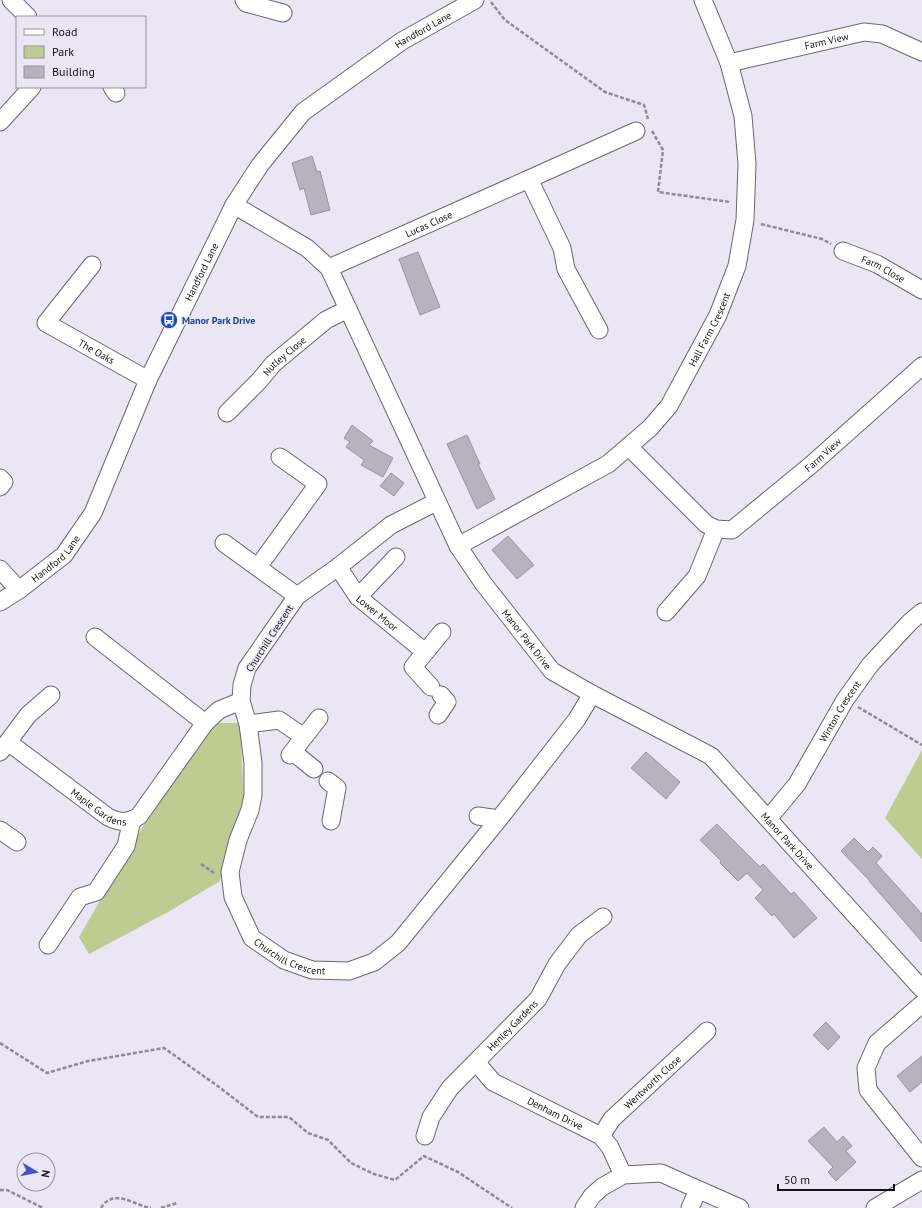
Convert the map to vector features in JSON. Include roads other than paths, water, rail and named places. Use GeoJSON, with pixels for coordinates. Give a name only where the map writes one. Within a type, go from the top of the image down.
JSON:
{"type":"FeatureCollection","features":[{"type":"Feature","properties":{"kind":"street"},"geometry":{"type":"LineString","coordinates":[[11,0],[27,16]]}},
{"type":"Feature","properties":{"kind":"street"},"geometry":{"type":"LineString","coordinates":[[244,0],[246,3],[283,13]]}},
{"type":"Feature","properties":{"kind":"street","name":"Hall Farm Crescent"},"geometry":{"type":"LineString","coordinates":[[458,546],[608,464],[629,447],[650,428],[669,406],[718,315],[737,266],[745,212],[747,164],[743,116],[729,63],[703,0]]}},
{"type":"Feature","properties":{"kind":"street","name":"Handford Lane"},"geometry":{"type":"LineString","coordinates":[[0,602],[19,590],[64,555],[94,513],[148,380],[234,205],[260,165],[303,112],[353,75],[457,4],[483,1]]}},
{"type":"Feature","properties":{"kind":"street","name":"Farm View"},"geometry":{"type":"LineString","coordinates":[[729,63],[864,32],[882,34],[922,52]]}},
{"type":"Feature","properties":{"kind":"street"},"geometry":{"type":"LineString","coordinates":[[0,122],[31,88]]}},
{"type":"Feature","properties":{"kind":"street","name":"Lucas Close"},"geometry":{"type":"LineString","coordinates":[[329,268],[644,127]]}},
{"type":"Feature","properties":{"kind":"street"},"geometry":{"type":"LineString","coordinates":[[529,179],[562,248],[566,268],[598,330]]}},
{"type":"Feature","properties":{"kind":"street","name":"Manor Park Drive"},"geometry":{"type":"LineString","coordinates":[[234,205],[307,248],[329,268],[436,502],[458,546],[483,583],[552,671],[592,694],[711,756],[922,989]]}},
{"type":"Feature","properties":{"kind":"street","name":"Farm Close"},"geometry":{"type":"LineString","coordinates":[[843,251],[877,264],[922,290]]}},
{"type":"Feature","properties":{"kind":"street","name":"The Oaks"},"geometry":{"type":"LineString","coordinates":[[92,265],[46,323],[148,380]]}},
{"type":"Feature","properties":{"kind":"street","name":"Nutley Close"},"geometry":{"type":"LineString","coordinates":[[227,413],[273,364],[326,320],[348,309]]}},
{"type":"Feature","properties":{"kind":"street","name":"Farm View"},"geometry":{"type":"LineString","coordinates":[[716,529],[732,530],[811,465],[922,366]]}},
{"type":"Feature","properties":{"kind":"street"},"geometry":{"type":"LineString","coordinates":[[629,447],[706,524],[716,529],[697,576],[666,612]]}},
{"type":"Feature","properties":{"kind":"street"},"geometry":{"type":"LineString","coordinates":[[258,567],[318,484],[280,457]]}},
{"type":"Feature","properties":{"kind":"street"},"geometry":{"type":"LineString","coordinates":[[0,478],[4,482],[0,487]]}},
{"type":"Feature","properties":{"kind":"street","name":"Churchill Crescent"},"geometry":{"type":"LineString","coordinates":[[436,502],[391,525],[338,567],[297,596],[247,668],[242,685],[242,701],[248,724],[253,764],[253,795],[247,818],[238,840],[230,872],[233,898],[252,938],[284,960],[312,970],[349,971],[374,962],[398,943],[431,903],[577,719],[592,694]]}},
{"type":"Feature","properties":{"kind":"street"},"geometry":{"type":"LineString","coordinates":[[224,543],[297,596]]}},
{"type":"Feature","properties":{"kind":"street"},"geometry":{"type":"LineString","coordinates":[[358,597],[396,557]]}},
{"type":"Feature","properties":{"kind":"street","name":"Lower Moor"},"geometry":{"type":"LineString","coordinates":[[338,567],[358,597],[425,652]]}},
{"type":"Feature","properties":{"kind":"street"},"geometry":{"type":"LineString","coordinates":[[0,569],[19,590]]}},
{"type":"Feature","properties":{"kind":"street","name":"Winton Crescent"},"geometry":{"type":"LineString","coordinates":[[768,819],[797,784],[845,700],[870,665],[910,622],[922,612]]}},
{"type":"Feature","properties":{"kind":"street"},"geometry":{"type":"LineString","coordinates":[[438,715],[447,702],[413,667],[442,632]]}},
{"type":"Feature","properties":{"kind":"street"},"geometry":{"type":"LineString","coordinates":[[95,637],[205,722]]}},
{"type":"Feature","properties":{"kind":"street","name":"Maple Gardens"},"geometry":{"type":"LineString","coordinates":[[51,694],[28,715],[4,747],[108,817],[116,821],[124,822],[139,816],[205,722],[219,710],[242,701]]}},
{"type":"Feature","properties":{"kind":"street"},"geometry":{"type":"LineString","coordinates":[[314,769],[291,753],[319,718]]}},
{"type":"Feature","properties":{"kind":"street"},"geometry":{"type":"LineString","coordinates":[[248,724],[279,720],[304,737]]}},
{"type":"Feature","properties":{"kind":"street"},"geometry":{"type":"LineString","coordinates":[[328,781],[337,788],[331,821]]}},
{"type":"Feature","properties":{"kind":"street"},"geometry":{"type":"LineString","coordinates":[[478,816],[499,819]]}},
{"type":"Feature","properties":{"kind":"street"},"geometry":{"type":"LineString","coordinates":[[48,945],[80,897],[96,892],[126,846],[132,820]]}},
{"type":"Feature","properties":{"kind":"street"},"geometry":{"type":"LineString","coordinates":[[0,830],[17,842]]}},
{"type":"Feature","properties":{"kind":"street"},"geometry":{"type":"LineString","coordinates":[[427,886],[431,903]]}},
{"type":"Feature","properties":{"kind":"street","name":"Henley Gardens"},"geometry":{"type":"LineString","coordinates":[[424,1136],[431,1117],[450,1088],[538,999],[557,964],[579,935],[603,917]]}},
{"type":"Feature","properties":{"kind":"street"},"geometry":{"type":"LineString","coordinates":[[922,1004],[877,1043],[866,1068],[868,1090],[922,1158]]}},
{"type":"Feature","properties":{"kind":"street","name":"Wentworth Close"},"geometry":{"type":"LineString","coordinates":[[601,1136],[612,1119],[708,1031]]}},
{"type":"Feature","properties":{"kind":"street","name":"Denham Drive"},"geometry":{"type":"LineString","coordinates":[[476,1062],[493,1082],[601,1136],[610,1147],[623,1175]]}},
{"type":"Feature","properties":{"kind":"street"},"geometry":{"type":"LineString","coordinates":[[584,1208],[592,1196],[602,1187],[623,1175],[661,1173],[740,1208]]}},
{"type":"Feature","properties":{"kind":"street"},"geometry":{"type":"LineString","coordinates":[[875,1208],[922,1180]]}},
{"type":"Feature","properties":{"kind":"street"},"geometry":{"type":"LineString","coordinates":[[690,1208],[698,1190]]}},
{"type":"Feature","properties":{"kind":"place","name":"Manor Park Drive"},"geometry":{"type":"Point","coordinates":[169,320]}}]}
